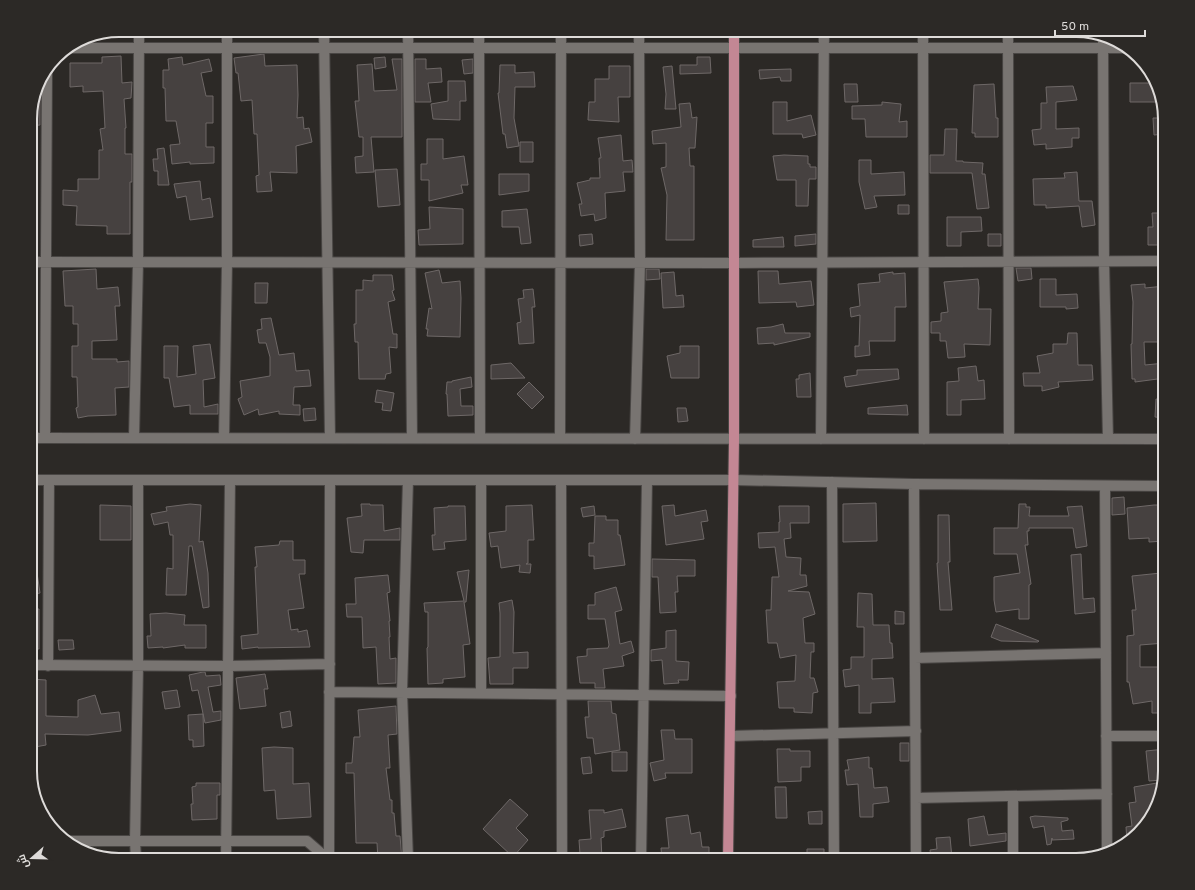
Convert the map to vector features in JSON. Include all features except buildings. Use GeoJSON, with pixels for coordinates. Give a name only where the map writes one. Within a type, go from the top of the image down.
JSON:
{"type":"FeatureCollection","features":[{"type":"Feature","properties":{"kind":"main road"},"geometry":{"type":"LineString","coordinates":[[728,853],[734,480],[734,37]]}},
{"type":"Feature","properties":{"kind":"street"},"geometry":{"type":"LineString","coordinates":[[134,438],[138,262],[139,37]]}},
{"type":"Feature","properties":{"kind":"street"},"geometry":{"type":"LineString","coordinates":[[224,438],[227,262],[227,37]]}},
{"type":"Feature","properties":{"kind":"street"},"geometry":{"type":"LineString","coordinates":[[324,37],[330,438]]}},
{"type":"Feature","properties":{"kind":"street"},"geometry":{"type":"LineString","coordinates":[[408,37],[412,438]]}},
{"type":"Feature","properties":{"kind":"street"},"geometry":{"type":"LineString","coordinates":[[479,37],[480,438]]}},
{"type":"Feature","properties":{"kind":"street"},"geometry":{"type":"LineString","coordinates":[[560,438],[561,37]]}},
{"type":"Feature","properties":{"kind":"street"},"geometry":{"type":"LineString","coordinates":[[635,439],[640,262],[640,37]]}},
{"type":"Feature","properties":{"kind":"street"},"geometry":{"type":"LineString","coordinates":[[821,439],[824,37]]}},
{"type":"Feature","properties":{"kind":"street"},"geometry":{"type":"LineString","coordinates":[[923,37],[924,439]]}},
{"type":"Feature","properties":{"kind":"street"},"geometry":{"type":"LineString","coordinates":[[1008,37],[1009,439]]}},
{"type":"Feature","properties":{"kind":"street"},"geometry":{"type":"LineString","coordinates":[[78,48],[1008,48],[1103,44],[1104,261],[1108,439]]}},
{"type":"Feature","properties":{"kind":"street"},"geometry":{"type":"LineString","coordinates":[[45,438],[47,80]]}},
{"type":"Feature","properties":{"kind":"street"},"geometry":{"type":"LineString","coordinates":[[37,262],[734,263],[1158,261]]}},
{"type":"Feature","properties":{"kind":"street"},"geometry":{"type":"LineString","coordinates":[[37,438],[1158,439]]}},
{"type":"Feature","properties":{"kind":"street"},"geometry":{"type":"LineString","coordinates":[[37,480],[734,480],[914,484],[1158,486]]}},
{"type":"Feature","properties":{"kind":"street"},"geometry":{"type":"LineString","coordinates":[[48,666],[49,480]]}},
{"type":"Feature","properties":{"kind":"street"},"geometry":{"type":"LineString","coordinates":[[136,853],[138,480]]}},
{"type":"Feature","properties":{"kind":"street"},"geometry":{"type":"LineString","coordinates":[[226,853],[230,480]]}},
{"type":"Feature","properties":{"kind":"street"},"geometry":{"type":"LineString","coordinates":[[329,853],[330,480]]}},
{"type":"Feature","properties":{"kind":"street"},"geometry":{"type":"LineString","coordinates":[[408,480],[402,692],[408,853]]}},
{"type":"Feature","properties":{"kind":"street"},"geometry":{"type":"LineString","coordinates":[[481,480],[481,693]]}},
{"type":"Feature","properties":{"kind":"street"},"geometry":{"type":"LineString","coordinates":[[561,480],[562,853]]}},
{"type":"Feature","properties":{"kind":"street"},"geometry":{"type":"LineString","coordinates":[[641,853],[647,480]]}},
{"type":"Feature","properties":{"kind":"street"},"geometry":{"type":"LineString","coordinates":[[832,482],[834,853]]}},
{"type":"Feature","properties":{"kind":"street"},"geometry":{"type":"LineString","coordinates":[[914,484],[916,853]]}},
{"type":"Feature","properties":{"kind":"street"},"geometry":{"type":"LineString","coordinates":[[1105,486],[1107,847]]}},
{"type":"Feature","properties":{"kind":"street"},"geometry":{"type":"LineString","coordinates":[[915,658],[1106,653]]}},
{"type":"Feature","properties":{"kind":"street"},"geometry":{"type":"LineString","coordinates":[[37,666],[228,666],[330,664]]}},
{"type":"Feature","properties":{"kind":"street"},"geometry":{"type":"LineString","coordinates":[[330,692],[731,696]]}},
{"type":"Feature","properties":{"kind":"street"},"geometry":{"type":"LineString","coordinates":[[730,736],[916,731]]}},
{"type":"Feature","properties":{"kind":"street"},"geometry":{"type":"LineString","coordinates":[[1106,736],[1158,736]]}},
{"type":"Feature","properties":{"kind":"street"},"geometry":{"type":"LineString","coordinates":[[916,798],[1107,794]]}},
{"type":"Feature","properties":{"kind":"street"},"geometry":{"type":"LineString","coordinates":[[1013,796],[1013,853]]}},
{"type":"Feature","properties":{"kind":"street"},"geometry":{"type":"LineString","coordinates":[[76,841],[307,841],[321,853]]}}]}
